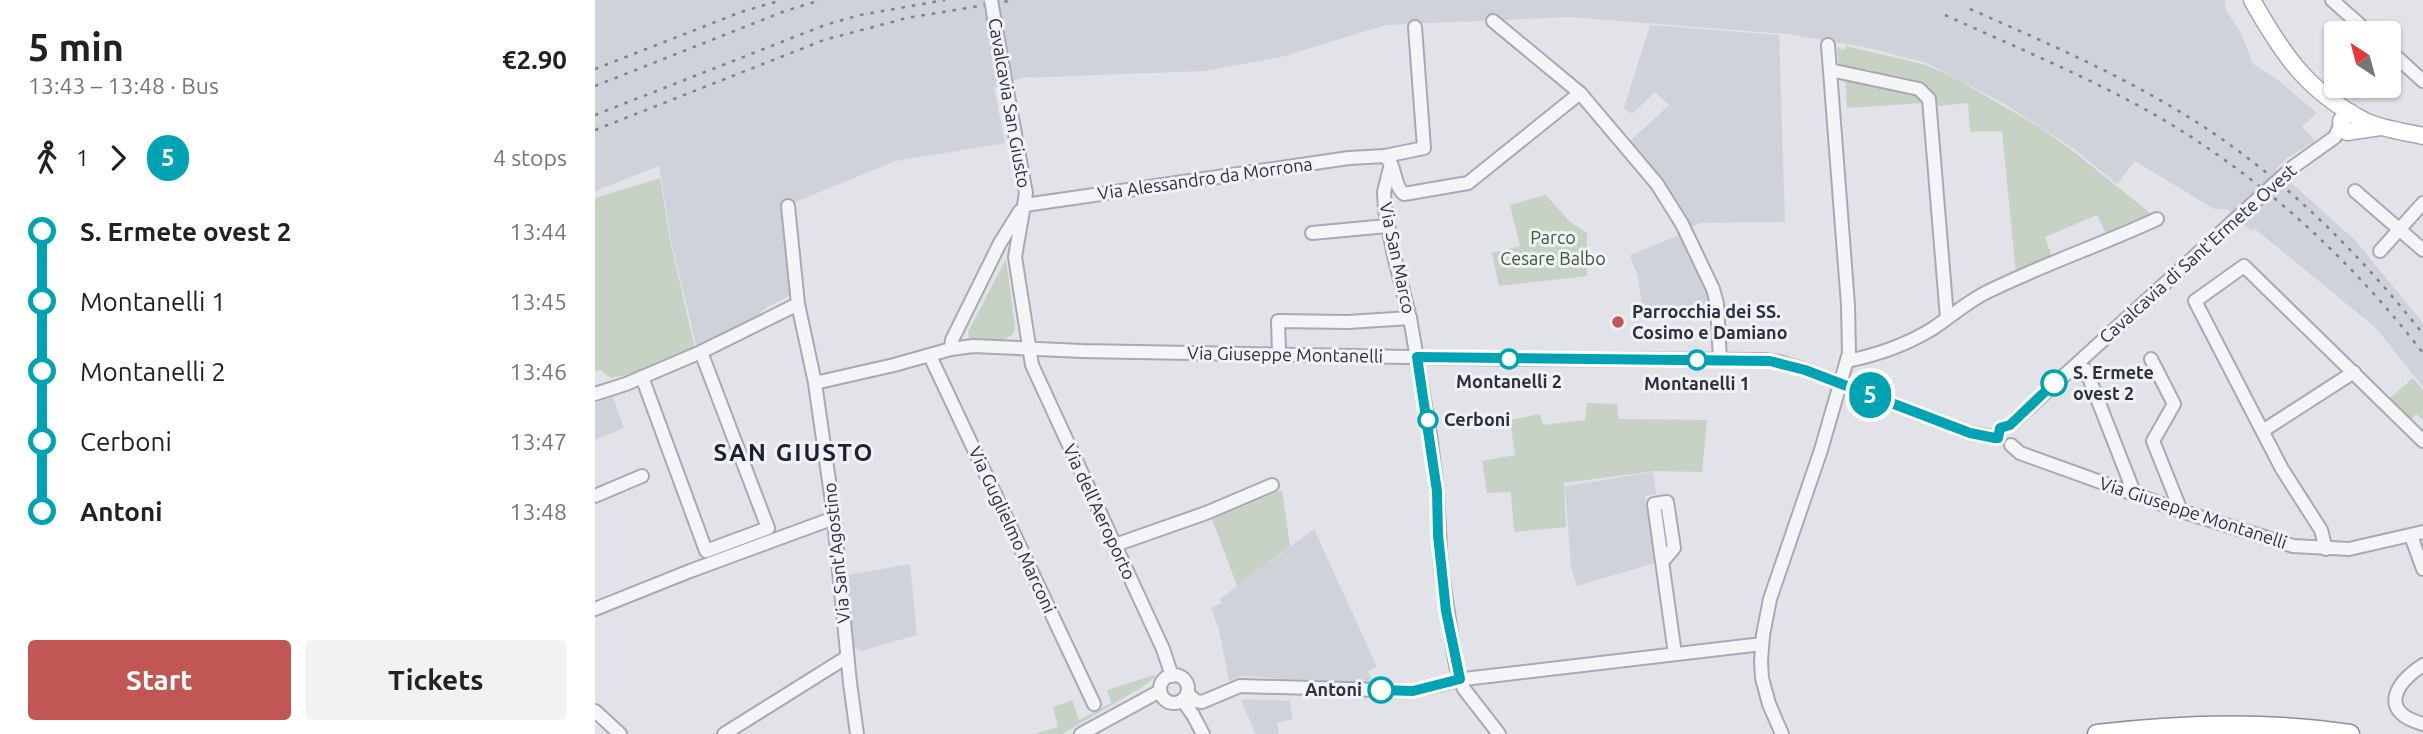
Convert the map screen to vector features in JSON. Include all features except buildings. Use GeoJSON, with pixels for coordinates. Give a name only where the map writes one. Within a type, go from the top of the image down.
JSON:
{"type":"FeatureCollection","features":[{"type":"Feature","properties":{"kind":"highway"},"geometry":{"type":"LineString","coordinates":[[2097,734],[2238,724],[2350,734]]}},
{"type":"Feature","properties":{"kind":"main road"},"geometry":{"type":"LineString","coordinates":[[2252,0],[2281,51],[2350,123],[2386,127],[2423,136]]}},
{"type":"Feature","properties":{"kind":"street","name":"Cavalcavia San Giusto"},"geometry":{"type":"LineString","coordinates":[[991,0],[1023,178],[1025,205],[1017,234],[1015,257],[1029,348]]}},
{"type":"Feature","properties":{"kind":"street"},"geometry":{"type":"LineString","coordinates":[[2332,0],[2356,21]]}},
{"type":"Feature","properties":{"kind":"street"},"geometry":{"type":"LineString","coordinates":[[1493,21],[1580,93],[1657,184],[1697,252],[1715,296],[1720,360]]}},
{"type":"Feature","properties":{"kind":"street"},"geometry":{"type":"LineString","coordinates":[[1415,27],[1424,148],[1388,160],[1396,173],[1399,189],[1404,194],[1468,183],[1580,93]]}},
{"type":"Feature","properties":{"kind":"street"},"geometry":{"type":"LineString","coordinates":[[1782,734],[1765,692],[1761,670],[1762,644],[1770,599],[1842,384],[1847,361],[1848,305],[1828,45]]}},
{"type":"Feature","properties":{"kind":"street"},"geometry":{"type":"LineString","coordinates":[[2401,62],[2423,81]]}},
{"type":"Feature","properties":{"kind":"street"},"geometry":{"type":"LineString","coordinates":[[1830,70],[1919,89],[1929,99],[1947,318]]}},
{"type":"Feature","properties":{"kind":"street","name":"Cavalcavia di Sant'Ermete Ovest"},"geometry":{"type":"LineString","coordinates":[[2010,425],[2294,167],[2350,123]]}},
{"type":"Feature","properties":{"kind":"street","name":"Via Alessandro da Morrona"},"geometry":{"type":"LineString","coordinates":[[1025,205],[1349,158],[1388,160]]}},
{"type":"Feature","properties":{"kind":"street","name":"Via San Marco"},"geometry":{"type":"LineString","coordinates":[[1388,160],[1384,192],[1387,226],[1417,357],[1437,491],[1438,535],[1446,611],[1460,679]]}},
{"type":"Feature","properties":{"kind":"street"},"geometry":{"type":"LineString","coordinates":[[2355,191],[2423,250]]}},
{"type":"Feature","properties":{"kind":"street"},"geometry":{"type":"LineString","coordinates":[[951,349],[952,340],[1000,243],[1025,205]]}},
{"type":"Feature","properties":{"kind":"street","name":"Via Sant'Agostino"},"geometry":{"type":"LineString","coordinates":[[788,206],[798,304],[815,383],[834,518],[857,734]]}},
{"type":"Feature","properties":{"kind":"street"},"geometry":{"type":"LineString","coordinates":[[2380,251],[2422,206]]}},
{"type":"Feature","properties":{"kind":"street"},"geometry":{"type":"LineString","coordinates":[[1847,361],[1872,356],[1901,344],[1931,329],[1978,297],[2009,281],[2157,219]]}},
{"type":"Feature","properties":{"kind":"street"},"geometry":{"type":"LineString","coordinates":[[1312,233],[1387,226]]}},
{"type":"Feature","properties":{"kind":"street"},"geometry":{"type":"LineString","coordinates":[[2326,549],[2322,530],[2288,479],[2195,301],[2244,266],[2423,441]]}},
{"type":"Feature","properties":{"kind":"street"},"geometry":{"type":"LineString","coordinates":[[595,394],[701,352],[798,304]]}},
{"type":"Feature","properties":{"kind":"street"},"geometry":{"type":"LineString","coordinates":[[1279,354],[1278,321],[1359,322],[1410,318]]}},
{"type":"Feature","properties":{"kind":"street","name":"Via Giuseppe Montanelli"},"geometry":{"type":"LineString","coordinates":[[815,383],[973,346],[1114,352],[1779,362],[1970,433],[1998,438]]}},
{"type":"Feature","properties":{"kind":"street","name":"Via dell'Aeroporto"},"geometry":{"type":"LineString","coordinates":[[1029,348],[1038,381],[1163,649],[1172,676]]}},
{"type":"Feature","properties":{"kind":"street"},"geometry":{"type":"LineString","coordinates":[[642,377],[706,551],[768,528],[701,352]]}},
{"type":"Feature","properties":{"kind":"street","name":"Via Guglielmo Marconi"},"geometry":{"type":"LineString","coordinates":[[930,356],[1094,704]]}},
{"type":"Feature","properties":{"kind":"street"},"geometry":{"type":"LineString","coordinates":[[2151,359],[2174,404],[2153,441],[2181,511]]}},
{"type":"Feature","properties":{"kind":"street"},"geometry":{"type":"LineString","coordinates":[[2086,370],[2135,495]]}},
{"type":"Feature","properties":{"kind":"street"},"geometry":{"type":"LineString","coordinates":[[2264,430],[2354,372]]}},
{"type":"Feature","properties":{"kind":"street"},"geometry":{"type":"LineString","coordinates":[[2010,425],[2016,429],[2018,436],[2016,442],[2005,445],[1998,438],[2000,428],[2010,425]]}},
{"type":"Feature","properties":{"kind":"street","name":"Via Giuseppe Montanelli"},"geometry":{"type":"LineString","coordinates":[[2011,445],[2020,453],[2135,495],[2293,546],[2357,548],[2417,534]]}},
{"type":"Feature","properties":{"kind":"street"},"geometry":{"type":"LineString","coordinates":[[595,496],[642,476]]}},
{"type":"Feature","properties":{"kind":"street"},"geometry":{"type":"LineString","coordinates":[[1115,545],[1206,513],[1272,485]]}},
{"type":"Feature","properties":{"kind":"street"},"geometry":{"type":"LineString","coordinates":[[595,609],[834,518]]}},
{"type":"Feature","properties":{"kind":"street"},"geometry":{"type":"LineString","coordinates":[[2417,534],[2423,569]]}},
{"type":"Feature","properties":{"kind":"street"},"geometry":{"type":"LineString","coordinates":[[1662,562],[1675,654]]}},
{"type":"Feature","properties":{"kind":"street"},"geometry":{"type":"LineString","coordinates":[[1203,734],[1184,697],[1184,680],[1172,676],[1164,680],[1160,691],[1162,697],[1169,702],[1184,697],[1202,702],[1242,685],[1413,691],[1460,679],[1762,644]]}},
{"type":"Feature","properties":{"kind":"street"},"geometry":{"type":"LineString","coordinates":[[724,734],[847,657]]}},
{"type":"Feature","properties":{"kind":"street"},"geometry":{"type":"LineString","coordinates":[[2423,665],[2403,680],[2395,703],[2402,715],[2423,724]]}},
{"type":"Feature","properties":{"kind":"street"},"geometry":{"type":"LineString","coordinates":[[1460,679],[1472,700],[1499,734]]}},
{"type":"Feature","properties":{"kind":"street"},"geometry":{"type":"LineString","coordinates":[[1081,734],[1160,691]]}},
{"type":"Feature","properties":{"kind":"street"},"geometry":{"type":"LineString","coordinates":[[595,711],[620,734]]}},
{"type":"Feature","properties":{"kind":"shaded area"},"geometry":{"type":"Polygon","coordinates":[[[595,0],[2225,0],[2226,10],[2241,33],[2253,64],[2278,80],[2317,113],[2302,126],[2315,141],[2287,158],[2276,169],[2355,240],[2423,323],[2423,387],[2376,328],[2255,229],[2251,231],[2227,209],[2214,209],[2135,161],[2117,184],[2074,149],[2003,103],[1927,63],[1869,48],[1787,34],[1569,17],[1386,25],[1281,57],[1204,71],[1021,78],[994,88],[1005,143],[896,161],[783,207],[791,295],[769,306],[743,325],[697,349],[671,240],[659,166],[595,191],[595,0]]]}},
{"type":"Feature","properties":{"kind":"shaded area"},"geometry":{"type":"Polygon","coordinates":[[[1650,25],[1779,35],[1785,222],[1700,223],[1690,228],[1661,178],[1630,141],[1669,105],[1655,92],[1632,114],[1624,108],[1650,25]]]}},
{"type":"Feature","properties":{"kind":"shaded area"},"geometry":{"type":"Polygon","coordinates":[[[1680,235],[1703,284],[1711,320],[1688,321],[1661,315],[1644,321],[1638,277],[1630,255],[1680,235]]]}},
{"type":"Feature","properties":{"kind":"shaded area"},"geometry":{"type":"Polygon","coordinates":[[[613,397],[624,428],[595,440],[595,403],[613,397]]]}},
{"type":"Feature","properties":{"kind":"shaded area"},"geometry":{"type":"Polygon","coordinates":[[[1653,472],[1656,494],[1645,496],[1655,563],[1577,586],[1571,567],[1565,486],[1653,472]]]}},
{"type":"Feature","properties":{"kind":"shaded area"},"geometry":{"type":"Polygon","coordinates":[[[1314,529],[1377,667],[1368,671],[1372,680],[1365,683],[1241,676],[1229,681],[1219,629],[1211,608],[1222,603],[1220,599],[1314,529]]]}},
{"type":"Feature","properties":{"kind":"shaded area"},"geometry":{"type":"Polygon","coordinates":[[[910,564],[917,635],[861,651],[854,647],[848,575],[910,564]]]}},
{"type":"Feature","properties":{"kind":"shaded area"},"geometry":{"type":"Polygon","coordinates":[[[1241,701],[1290,701],[1293,719],[1277,723],[1279,734],[1256,734],[1241,701]]]}},
{"type":"Feature","properties":{"kind":"green space"},"geometry":{"type":"Polygon","coordinates":[[[1846,46],[1926,65],[1955,78],[2039,127],[2155,217],[2108,238],[2097,215],[2045,237],[2053,259],[2016,274],[2002,131],[1970,132],[1968,103],[1938,106],[1928,88],[1912,79],[1839,66],[1837,48],[1844,50],[1846,46]]]}},
{"type":"Feature","properties":{"kind":"green space"},"geometry":{"type":"Polygon","coordinates":[[[1845,78],[1916,93],[1924,103],[1847,108],[1845,78]]]}},
{"type":"Feature","properties":{"kind":"green space"},"geometry":{"type":"Polygon","coordinates":[[[660,178],[670,240],[695,349],[628,375],[611,378],[600,370],[595,371],[595,198],[660,178]]]}},
{"type":"Feature","properties":{"kind":"green space","name":"Parco Cesare Balbo"},"geometry":{"type":"Polygon","coordinates":[[[1546,195],[1570,222],[1587,233],[1587,276],[1499,286],[1492,253],[1520,246],[1510,205],[1546,195]]]}},
{"type":"Feature","properties":{"kind":"green space"},"geometry":{"type":"Polygon","coordinates":[[[1006,259],[1015,327],[1013,334],[1004,340],[969,338],[968,332],[1006,259]]]}},
{"type":"Feature","properties":{"kind":"green space"},"geometry":{"type":"Polygon","coordinates":[[[2413,378],[2423,390],[2423,420],[2416,414],[2411,419],[2389,399],[2413,378]]]}},
{"type":"Feature","properties":{"kind":"green space"},"geometry":{"type":"Polygon","coordinates":[[[1587,403],[1617,404],[1619,419],[1707,420],[1702,472],[1655,471],[1564,483],[1566,527],[1514,532],[1511,492],[1487,493],[1482,461],[1515,455],[1510,420],[1540,414],[1543,425],[1585,420],[1587,403]]]}},
{"type":"Feature","properties":{"kind":"green space"},"geometry":{"type":"Polygon","coordinates":[[[1282,490],[1290,546],[1237,586],[1212,519],[1282,490]]]}},
{"type":"Feature","properties":{"kind":"green space"},"geometry":{"type":"Polygon","coordinates":[[[1154,675],[1155,677],[1141,688],[1062,734],[1034,734],[1058,727],[1053,707],[1072,700],[1079,720],[1111,703],[1107,690],[1154,675]]]}},
{"type":"Feature","properties":{"kind":"railway"},"geometry":{"type":"LineString","coordinates":[[595,69],[741,12],[782,0]]}},
{"type":"Feature","properties":{"kind":"railway"},"geometry":{"type":"LineString","coordinates":[[595,86],[785,11],[821,0]]}},
{"type":"Feature","properties":{"kind":"railway"},"geometry":{"type":"LineString","coordinates":[[595,115],[825,25],[860,15],[945,0]]}},
{"type":"Feature","properties":{"kind":"railway"},"geometry":{"type":"LineString","coordinates":[[595,130],[824,40],[907,18],[1015,0]]}},
{"type":"Feature","properties":{"kind":"railway"},"geometry":{"type":"LineString","coordinates":[[1970,9],[2127,82],[2216,135],[2301,202],[2353,253],[2423,334]]}},
{"type":"Feature","properties":{"kind":"railway"},"geometry":{"type":"LineString","coordinates":[[1945,15],[2128,100],[2219,156],[2313,232],[2370,290],[2423,353]]}},
{"type":"Feature","properties":{"kind":"bus line","name":"5"},"geometry":{"type":"LineString","coordinates":[[1381,690],[1413,691],[1460,679],[1446,611],[1438,535],[1437,491],[1417,357],[1770,361],[1805,370],[1970,433],[1995,438],[1998,438],[2000,428],[2010,425],[2054,383]]}},
{"type":"Feature","properties":{"kind":"place","name":"Parrocchia dei SS. Cosimo e Damiano"},"geometry":{"type":"Point","coordinates":[1618,322]}},
{"type":"Feature","properties":{"kind":"place","name":"Montanelli 2"},"geometry":{"type":"Point","coordinates":[1509,359]}},
{"type":"Feature","properties":{"kind":"place","name":"Montanelli 1"},"geometry":{"type":"Point","coordinates":[1697,360]}},
{"type":"Feature","properties":{"kind":"place","name":"S. Ermete ovest 2"},"geometry":{"type":"Point","coordinates":[2054,383]}},
{"type":"Feature","properties":{"kind":"place","name":"Cerboni"},"geometry":{"type":"Point","coordinates":[1428,420]}},
{"type":"Feature","properties":{"kind":"place","name":"Antoni"},"geometry":{"type":"Point","coordinates":[1381,690]}},
{"type":"Feature","properties":{"kind":"district","name":"SAN GIUSTO"},"geometry":{"type":"Point","coordinates":[794,453]}}]}
